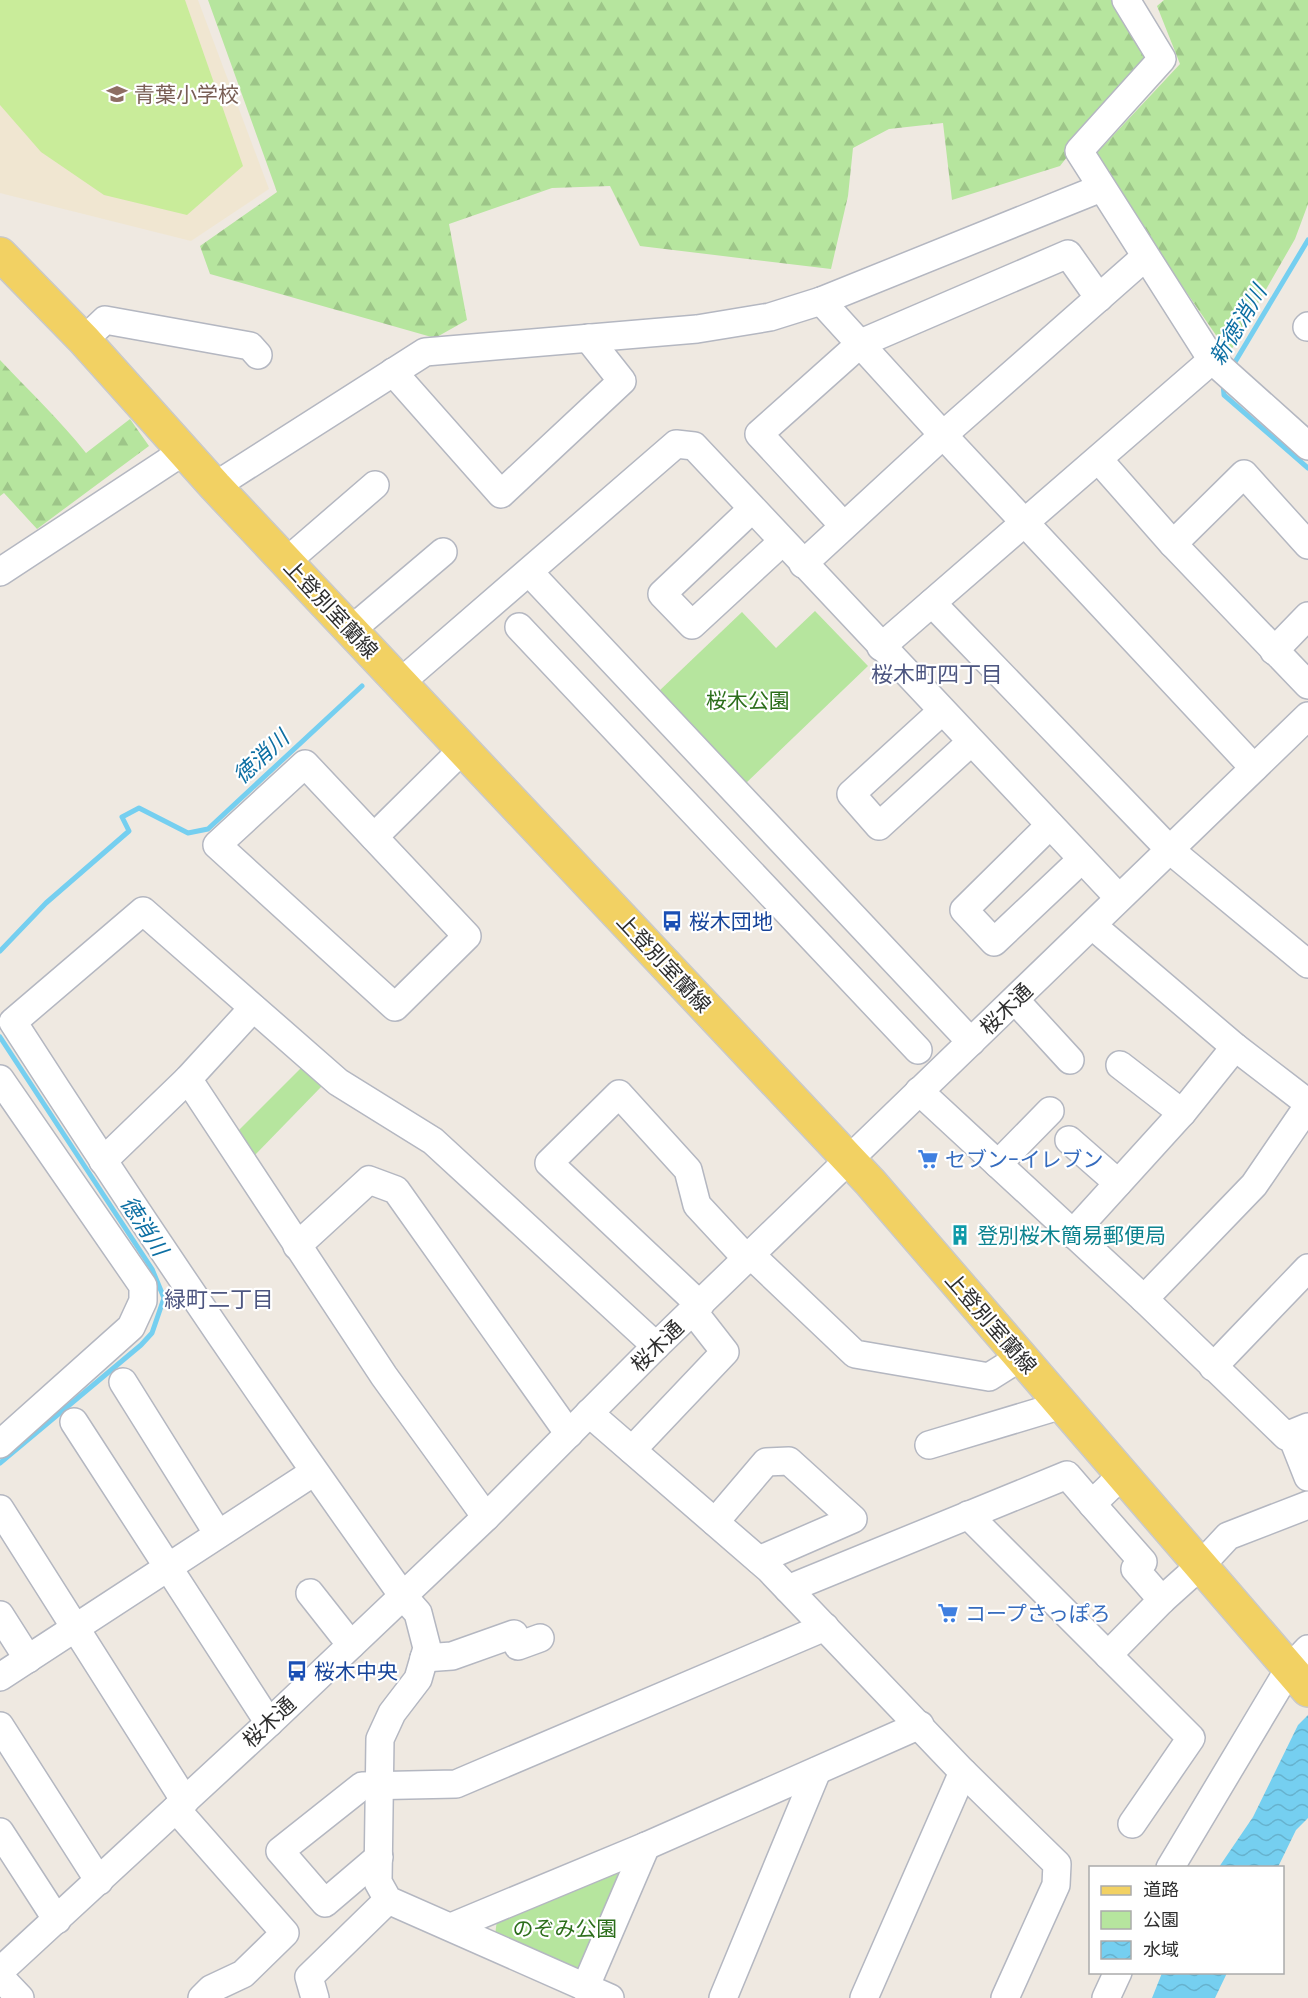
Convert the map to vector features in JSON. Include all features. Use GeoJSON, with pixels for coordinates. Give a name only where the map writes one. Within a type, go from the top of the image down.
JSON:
{"type":"FeatureCollection","features":[{"type":"Feature","properties":{"kind":"main road","name":"上登別室蘭線"},"geometry":{"type":"LineString","coordinates":[[0,254],[84,340],[215,486],[849,1159],[1201,1565],[1301,1672]]}},
{"type":"Feature","properties":{"kind":"street"},"geometry":{"type":"LineString","coordinates":[[1139,5],[1162,59],[1079,152],[1145,257],[1223,369],[1308,446]]}},
{"type":"Feature","properties":{"kind":"street"},"geometry":{"type":"LineString","coordinates":[[215,486],[425,352],[697,329],[770,317],[821,301],[1101,188]]}},
{"type":"Feature","properties":{"kind":"street"},"geometry":{"type":"LineString","coordinates":[[843,525],[759,434],[861,343],[1068,255],[1098,298]]}},
{"type":"Feature","properties":{"kind":"street"},"geometry":{"type":"LineString","coordinates":[[803,564],[943,435],[1145,257]]}},
{"type":"Feature","properties":{"kind":"street"},"geometry":{"type":"LineString","coordinates":[[821,301],[1254,768]]}},
{"type":"Feature","properties":{"kind":"street"},"geometry":{"type":"LineString","coordinates":[[84,340],[105,320],[250,346],[258,355]]}},
{"type":"Feature","properties":{"kind":"street"},"geometry":{"type":"LineString","coordinates":[[393,372],[501,494],[622,381],[588,338]]}},
{"type":"Feature","properties":{"kind":"street"},"geometry":{"type":"LineString","coordinates":[[881,647],[1099,460],[1223,369]]}},
{"type":"Feature","properties":{"kind":"street"},"geometry":{"type":"LineString","coordinates":[[401,682],[676,444],[694,446],[1119,898]]}},
{"type":"Feature","properties":{"kind":"street"},"geometry":{"type":"LineString","coordinates":[[0,572],[184,451]]}},
{"type":"Feature","properties":{"kind":"street"},"geometry":{"type":"LineString","coordinates":[[1099,460],[1173,544],[1308,685]]}},
{"type":"Feature","properties":{"kind":"street"},"geometry":{"type":"LineString","coordinates":[[1173,544],[1244,474],[1308,545]]}},
{"type":"Feature","properties":{"kind":"street"},"geometry":{"type":"LineString","coordinates":[[287,561],[375,485]]}},
{"type":"Feature","properties":{"kind":"street"},"geometry":{"type":"LineString","coordinates":[[752,509],[662,594],[692,625],[782,542]]}},
{"type":"Feature","properties":{"kind":"street"},"geometry":{"type":"LineString","coordinates":[[351,630],[443,552]]}},
{"type":"Feature","properties":{"kind":"street"},"geometry":{"type":"LineString","coordinates":[[529,572],[971,1042]]}},
{"type":"Feature","properties":{"kind":"street"},"geometry":{"type":"LineString","coordinates":[[932,603],[1170,850],[1308,964]]}},
{"type":"Feature","properties":{"kind":"street"},"geometry":{"type":"LineString","coordinates":[[1274,651],[1308,616]]}},
{"type":"Feature","properties":{"kind":"street"},"geometry":{"type":"LineString","coordinates":[[519,627],[918,1050]]}},
{"type":"Feature","properties":{"kind":"street"},"geometry":{"type":"LineString","coordinates":[[569,681],[600,648]]}},
{"type":"Feature","properties":{"kind":"street"},"geometry":{"type":"LineString","coordinates":[[942,711],[850,794],[879,826],[971,742]]}},
{"type":"Feature","properties":{"kind":"street","name":"桜木通"},"geometry":{"type":"LineString","coordinates":[[0,1971],[269,1723],[486,1517],[656,1346],[750,1258],[919,1091],[1093,926],[1119,898],[1308,716]]}},
{"type":"Feature","properties":{"kind":"street"},"geometry":{"type":"LineString","coordinates":[[374,837],[463,749]]}},
{"type":"Feature","properties":{"kind":"street"},"geometry":{"type":"LineString","coordinates":[[305,764],[374,837],[467,936],[395,1007],[217,845],[305,764]]}},
{"type":"Feature","properties":{"kind":"street"},"geometry":{"type":"LineString","coordinates":[[736,857],[768,825]]}},
{"type":"Feature","properties":{"kind":"street"},"geometry":{"type":"LineString","coordinates":[[1050,825],[964,910],[971,918],[994,942],[1082,859]]}},
{"type":"Feature","properties":{"kind":"street"},"geometry":{"type":"LineString","coordinates":[[646,1846],[597,1993],[388,1900],[378,1882],[380,1739],[392,1713],[418,1679],[427,1648],[418,1613],[403,1596],[314,1472],[103,1161],[13,1022],[143,911],[338,1082],[432,1142],[656,1346]]}},
{"type":"Feature","properties":{"kind":"street"},"geometry":{"type":"LineString","coordinates":[[1093,926],[1235,1047],[1308,1104],[1254,1185],[1144,1299]]}},
{"type":"Feature","properties":{"kind":"street"},"geometry":{"type":"LineString","coordinates":[[834,961],[866,929]]}},
{"type":"Feature","properties":{"kind":"street"},"geometry":{"type":"LineString","coordinates":[[1015,1000],[1070,1060]]}},
{"type":"Feature","properties":{"kind":"street"},"geometry":{"type":"LineString","coordinates":[[103,1161],[188,1079],[253,1008]]}},
{"type":"Feature","properties":{"kind":"street"},"geometry":{"type":"LineString","coordinates":[[1072,1233],[1182,1113],[1235,1047]]}},
{"type":"Feature","properties":{"kind":"street"},"geometry":{"type":"LineString","coordinates":[[1120,1065],[1182,1113]]}},
{"type":"Feature","properties":{"kind":"street"},"geometry":{"type":"LineString","coordinates":[[0,1079],[143,1286],[143,1300],[131,1327],[0,1444]]}},
{"type":"Feature","properties":{"kind":"street"},"geometry":{"type":"LineString","coordinates":[[188,1079],[384,1376],[486,1517]]}},
{"type":"Feature","properties":{"kind":"street"},"geometry":{"type":"LineString","coordinates":[[919,1091],[1144,1299],[1286,1436],[1300,1431],[1308,1477]]}},
{"type":"Feature","properties":{"kind":"street"},"geometry":{"type":"LineString","coordinates":[[632,1450],[724,1352],[697,1308],[549,1163],[619,1094],[688,1170],[697,1205],[750,1258],[855,1354],[989,1377],[1021,1357]]}},
{"type":"Feature","properties":{"kind":"street"},"geometry":{"type":"LineString","coordinates":[[998,1164],[1050,1111]]}},
{"type":"Feature","properties":{"kind":"street"},"geometry":{"type":"LineString","coordinates":[[1070,1140],[1118,1183]]}},
{"type":"Feature","properties":{"kind":"street"},"geometry":{"type":"LineString","coordinates":[[297,1246],[369,1180],[396,1190],[569,1434]]}},
{"type":"Feature","properties":{"kind":"street"},"geometry":{"type":"LineString","coordinates":[[1213,1367],[1308,1268]]}},
{"type":"Feature","properties":{"kind":"street"},"geometry":{"type":"LineString","coordinates":[[123,1382],[218,1534]]}},
{"type":"Feature","properties":{"kind":"street"},"geometry":{"type":"LineString","coordinates":[[929,1445],[1062,1405]]}},
{"type":"Feature","properties":{"kind":"street"},"geometry":{"type":"LineString","coordinates":[[589,1413],[759,1560],[963,1772],[1057,1864],[1056,1885],[1005,1998]]}},
{"type":"Feature","properties":{"kind":"street"},"geometry":{"type":"LineString","coordinates":[[74,1422],[269,1723]]}},
{"type":"Feature","properties":{"kind":"street"},"geometry":{"type":"LineString","coordinates":[[715,1522],[766,1462],[789,1461],[853,1519],[759,1560]]}},
{"type":"Feature","properties":{"kind":"street"},"geometry":{"type":"LineString","coordinates":[[0,1677],[314,1472]]}},
{"type":"Feature","properties":{"kind":"street"},"geometry":{"type":"LineString","coordinates":[[788,1589],[1067,1475],[1143,1562],[1135,1569],[1162,1600]]}},
{"type":"Feature","properties":{"kind":"street"},"geometry":{"type":"LineString","coordinates":[[1092,1504],[1122,1475]]}},
{"type":"Feature","properties":{"kind":"street"},"geometry":{"type":"LineString","coordinates":[[1108,1655],[1228,1536],[1308,1505]]}},
{"type":"Feature","properties":{"kind":"street"},"geometry":{"type":"LineString","coordinates":[[0,1509],[75,1628],[181,1805],[285,1933],[243,1974],[211,1989],[202,1998]]}},
{"type":"Feature","properties":{"kind":"street"},"geometry":{"type":"LineString","coordinates":[[968,1515],[1191,1738],[1132,1824]]}},
{"type":"Feature","properties":{"kind":"street"},"geometry":{"type":"LineString","coordinates":[[310,1593],[351,1646]]}},
{"type":"Feature","properties":{"kind":"street"},"geometry":{"type":"LineString","coordinates":[[0,1615],[28,1659]]}},
{"type":"Feature","properties":{"kind":"street"},"geometry":{"type":"LineString","coordinates":[[380,1857],[325,1903],[280,1851],[362,1786],[456,1784],[825,1627]]}},
{"type":"Feature","properties":{"kind":"street"},"geometry":{"type":"LineString","coordinates":[[424,1658],[452,1656],[514,1634],[518,1646],[540,1638]]}},
{"type":"Feature","properties":{"kind":"street"},"geometry":{"type":"LineString","coordinates":[[1171,1866],[1301,1672]]}},
{"type":"Feature","properties":{"kind":"street"},"geometry":{"type":"LineString","coordinates":[[451,1927],[646,1846],[920,1725]]}},
{"type":"Feature","properties":{"kind":"street"},"geometry":{"type":"LineString","coordinates":[[0,1726],[99,1881]]}},
{"type":"Feature","properties":{"kind":"street"},"geometry":{"type":"LineString","coordinates":[[723,1998],[817,1771]]}},
{"type":"Feature","properties":{"kind":"street"},"geometry":{"type":"LineString","coordinates":[[864,1998],[963,1772]]}},
{"type":"Feature","properties":{"kind":"street"},"geometry":{"type":"LineString","coordinates":[[0,1834],[57,1920]]}},
{"type":"Feature","properties":{"kind":"street"},"geometry":{"type":"LineString","coordinates":[[315,1998],[309,1977],[388,1900]]}},
{"type":"Feature","properties":{"kind":"street"},"geometry":{"type":"LineString","coordinates":[[1106,1998],[1117,1974]]}},
{"type":"Feature","properties":{"kind":"street"},"geometry":{"type":"LineString","coordinates":[[0,1977],[20,1998]]}},
{"type":"Feature","properties":{"kind":"shaded area","name":"青葉小学校"},"geometry":{"type":"Polygon","coordinates":[[[0,0],[198,0],[269,189],[191,241],[0,193],[0,0]]]}},
{"type":"Feature","properties":{"kind":"green space","name":"青葉小学校"},"geometry":{"type":"Polygon","coordinates":[[[0,0],[185,0],[243,166],[187,215],[104,195],[41,152],[0,105],[0,0]]]}},
{"type":"Feature","properties":{"kind":"green space"},"geometry":{"type":"Polygon","coordinates":[[[208,0],[1112,0],[1147,54],[1060,166],[952,200],[943,123],[889,129],[853,148],[848,196],[831,269],[640,246],[610,186],[552,188],[449,224],[467,320],[435,338],[210,274],[200,246],[277,192],[208,0]]]}},
{"type":"Feature","properties":{"kind":"green space"},"geometry":{"type":"Polygon","coordinates":[[[1164,0],[1308,0],[1308,204],[1295,239],[1229,354],[1093,157],[1180,64],[1157,6],[1164,0]]]}},
{"type":"Feature","properties":{"kind":"green space"},"geometry":{"type":"Polygon","coordinates":[[[0,360],[86,453],[130,419],[149,446],[37,529],[4,493],[0,496],[0,360]]]}},
{"type":"Feature","properties":{"kind":"green space","name":"桜木公園"},"geometry":{"type":"Polygon","coordinates":[[[815,611],[868,666],[745,784],[658,692],[742,612],[776,648],[815,611]]]}},
{"type":"Feature","properties":{"kind":"green space"},"geometry":{"type":"Polygon","coordinates":[[[302,1067],[322,1086],[254,1156],[236,1133],[302,1067]]]}},
{"type":"Feature","properties":{"kind":"green space","name":"のぞみ公園"},"geometry":{"type":"Polygon","coordinates":[[[616,1873],[625,1874],[583,1966],[576,1968],[495,1935],[497,1920],[616,1873]]]}},
{"type":"Feature","properties":{"kind":"water"},"geometry":{"type":"Polygon","coordinates":[[[1308,1715],[1308,1818],[1296,1830],[1278,1866],[1220,1866],[1253,1817],[1298,1725],[1308,1715]]]}},
{"type":"Feature","properties":{"kind":"water"},"geometry":{"type":"Polygon","coordinates":[[[1161,1974],[1227,1974],[1215,1998],[1152,1998],[1161,1974]]]}},
{"type":"Feature","properties":{"kind":"waterway","name":"新徳消川"},"geometry":{"type":"LineString","coordinates":[[1232,367],[1308,240]]}},
{"type":"Feature","properties":{"kind":"waterway","name":"新徳消川"},"geometry":{"type":"LineString","coordinates":[[1223,383],[1224,395],[1308,468]]}},
{"type":"Feature","properties":{"kind":"waterway","name":"徳消川"},"geometry":{"type":"LineString","coordinates":[[0,951],[46,903],[129,831],[122,817],[139,808],[188,833],[208,829],[362,686]]}},
{"type":"Feature","properties":{"kind":"waterway","name":"徳消川"},"geometry":{"type":"LineString","coordinates":[[0,1037],[152,1269],[164,1298],[152,1333],[141,1345],[0,1463]]}},
{"type":"Feature","properties":{"kind":"place","name":"青葉小学校"},"geometry":{"type":"Point","coordinates":[117,94]}},
{"type":"Feature","properties":{"kind":"place","name":"桜木団地"},"geometry":{"type":"Point","coordinates":[672,921]}},
{"type":"Feature","properties":{"kind":"place","name":"セブン-イレブン"},"geometry":{"type":"Point","coordinates":[928,1159]}},
{"type":"Feature","properties":{"kind":"place","name":"登別桜木簡易郵便局"},"geometry":{"type":"Point","coordinates":[960,1235]}},
{"type":"Feature","properties":{"kind":"place","name":"コープさっぽろ"},"geometry":{"type":"Point","coordinates":[948,1613]}},
{"type":"Feature","properties":{"kind":"place","name":"桜木中央"},"geometry":{"type":"Point","coordinates":[297,1671]}},
{"type":"Feature","properties":{"kind":"district","name":"桜木町四丁目"},"geometry":{"type":"Point","coordinates":[937,674]}},
{"type":"Feature","properties":{"kind":"district","name":"緑町二丁目"},"geometry":{"type":"Point","coordinates":[219,1299]}}]}
